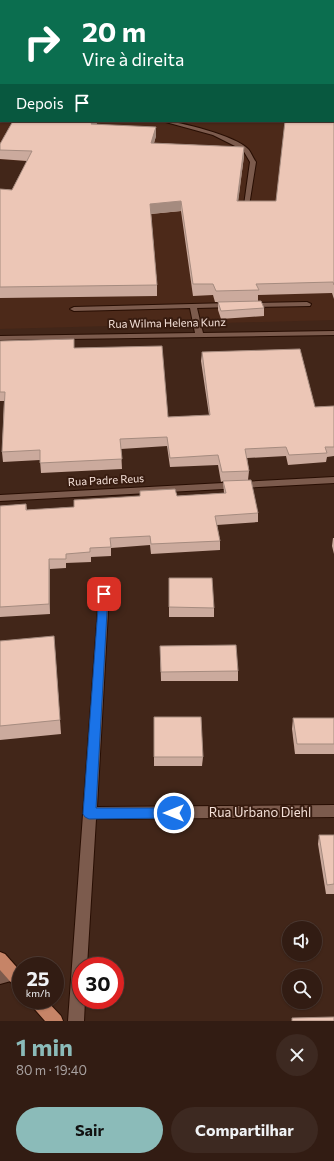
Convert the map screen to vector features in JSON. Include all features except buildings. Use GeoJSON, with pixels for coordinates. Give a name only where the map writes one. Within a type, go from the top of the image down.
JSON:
{"type":"FeatureCollection","features":[{"type":"Feature","properties":{"kind":"main road"},"geometry":{"type":"LineString","coordinates":[[0,959],[11,978]]}},
{"type":"Feature","properties":{"kind":"main road"},"geometry":{"type":"LineString","coordinates":[[44,1009],[55,1021]]}},
{"type":"Feature","properties":{"kind":"street"},"geometry":{"type":"LineString","coordinates":[[169,122],[215,134],[245,149],[253,162],[246,205]]}},
{"type":"Feature","properties":{"kind":"street"},"geometry":{"type":"LineString","coordinates":[[74,309],[307,304]]}},
{"type":"Feature","properties":{"kind":"street"},"geometry":{"type":"LineString","coordinates":[[193,306],[199,334]]}},
{"type":"Feature","properties":{"kind":"street","name":"Rua Wilma Helena Kunz"},"geometry":{"type":"LineString","coordinates":[[0,338],[334,333]]}},
{"type":"Feature","properties":{"kind":"street","name":"Rua Padre Reus"},"geometry":{"type":"LineString","coordinates":[[0,498],[334,480]]}},
{"type":"Feature","properties":{"kind":"street"},"geometry":{"type":"LineString","coordinates":[[76,1021],[104,594]]}},
{"type":"Feature","properties":{"kind":"street","name":"Rua Urbano Diehl"},"geometry":{"type":"LineString","coordinates":[[89,814],[334,811]]}},
{"type":"Feature","properties":{"kind":"shaded area"},"geometry":{"type":"Polygon","coordinates":[[[0,122],[334,122],[334,320],[0,329],[0,221],[30,161],[0,160],[0,122]]]}},
{"type":"Feature","properties":{"kind":"route"},"geometry":{"type":"LineString","coordinates":[[104,594],[89,814],[174,813]]}}]}
